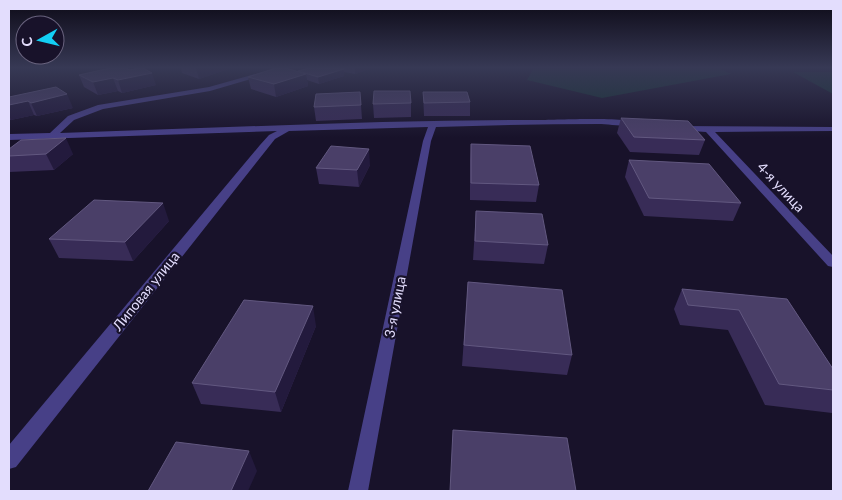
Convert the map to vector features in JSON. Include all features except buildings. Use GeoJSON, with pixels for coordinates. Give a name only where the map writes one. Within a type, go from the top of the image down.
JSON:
{"type":"FeatureCollection","features":[{"type":"Feature","properties":{"kind":"street"},"geometry":{"type":"LineString","coordinates":[[52,136],[71,118],[100,107],[196,91]]}},
{"type":"Feature","properties":{"kind":"street"},"geometry":{"type":"LineString","coordinates":[[9,137],[433,124],[550,122],[644,124]]}},
{"type":"Feature","properties":{"kind":"street","name":"3-я улица"},"geometry":{"type":"LineString","coordinates":[[358,491],[425,151],[433,124]]}},
{"type":"Feature","properties":{"kind":"street"},"geometry":{"type":"LineString","coordinates":[[671,127],[708,130],[833,129]]}},
{"type":"Feature","properties":{"kind":"street","name":"Липовая улица"},"geometry":{"type":"LineString","coordinates":[[9,460],[262,147],[272,138],[288,129]]}},
{"type":"Feature","properties":{"kind":"street","name":"4-я улица"},"geometry":{"type":"LineString","coordinates":[[708,130],[833,264]]}},
{"type":"Feature","properties":{"kind":"green space"},"geometry":{"type":"Polygon","coordinates":[[[574,91],[638,91],[602,98],[574,91]]]}}]}
